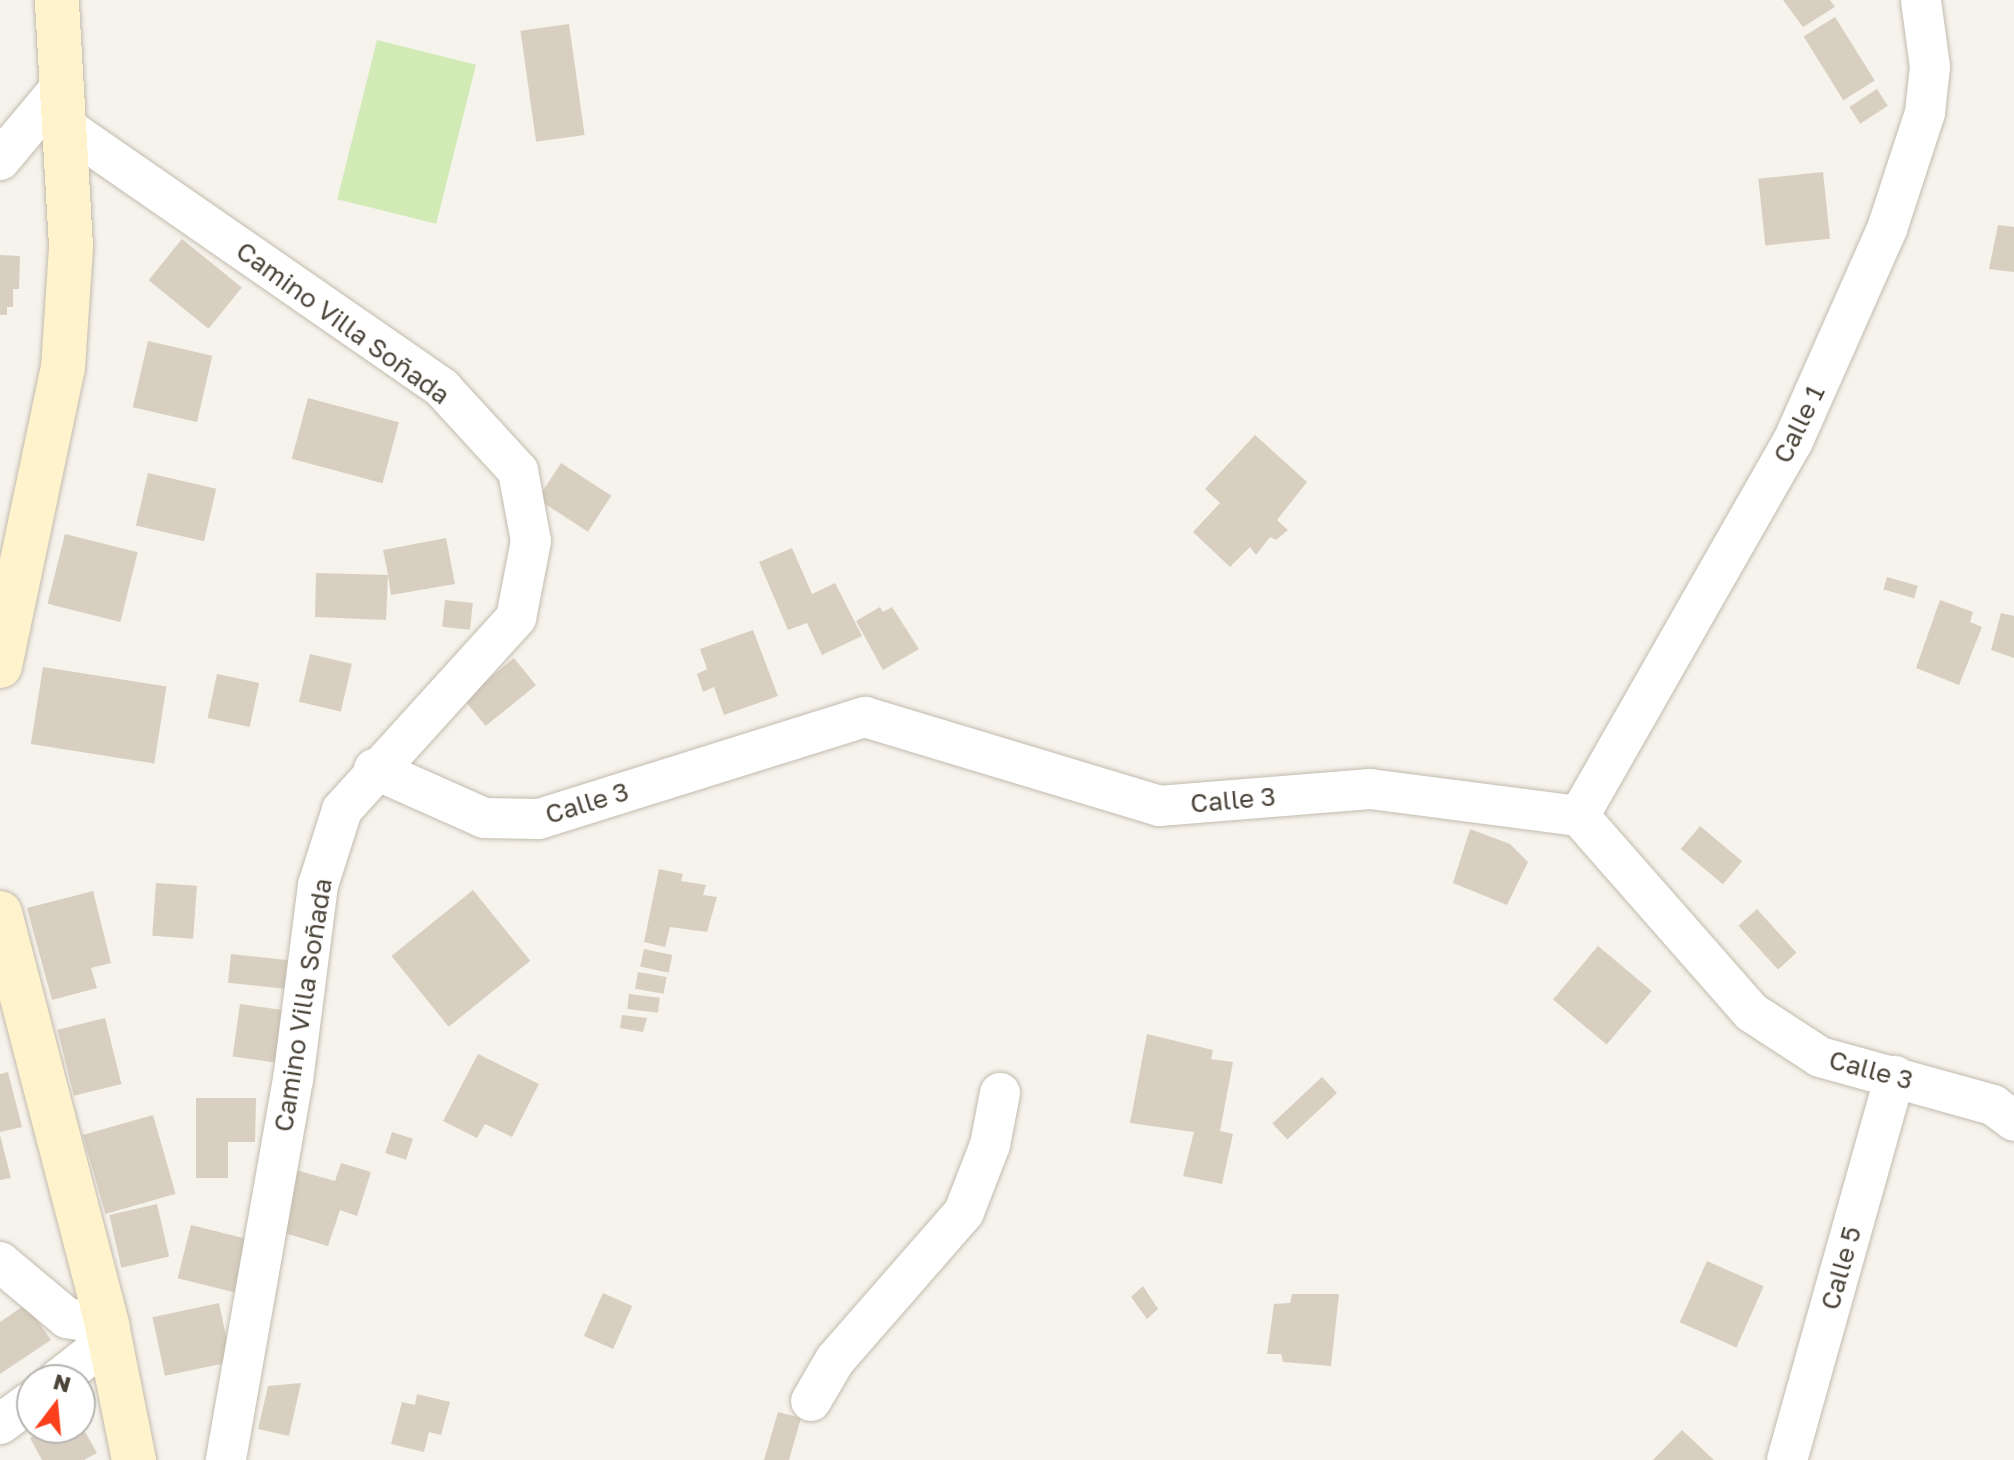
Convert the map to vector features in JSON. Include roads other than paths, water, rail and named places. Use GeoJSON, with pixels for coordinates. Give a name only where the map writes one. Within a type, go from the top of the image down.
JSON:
{"type":"FeatureCollection","features":[{"type":"Feature","properties":{"kind":"street"},"geometry":{"type":"LineString","coordinates":[[0,666],[63,368],[71,246],[57,0]]}},
{"type":"Feature","properties":{"kind":"street","name":"Calle 1"},"geometry":{"type":"LineString","coordinates":[[1579,816],[1793,441],[1887,229],[1925,113],[1930,67],[1921,0]]}},
{"type":"Feature","properties":{"kind":"street"},"geometry":{"type":"LineString","coordinates":[[0,160],[62,106]]}},
{"type":"Feature","properties":{"kind":"street","name":"Camino Villa Soñada"},"geometry":{"type":"LineString","coordinates":[[62,106],[442,388],[518,471],[531,541],[516,618],[374,769],[342,810],[318,885],[293,1079],[226,1460]]}},
{"type":"Feature","properties":{"kind":"street","name":"Calle 3"},"geometry":{"type":"LineString","coordinates":[[374,769],[484,818],[539,819],[865,717],[1159,806],[1370,789],[1579,816],[1751,1012],[1820,1057],[1993,1105],[2014,1121]]}},
{"type":"Feature","properties":{"kind":"street"},"geometry":{"type":"LineString","coordinates":[[0,913],[108,1332],[134,1460]]}},
{"type":"Feature","properties":{"kind":"street","name":"Calle 5"},"geometry":{"type":"LineString","coordinates":[[1787,1460],[1895,1076]]}},
{"type":"Feature","properties":{"kind":"street"},"geometry":{"type":"LineString","coordinates":[[811,1401],[835,1360],[964,1212],[990,1145],[1000,1093]]}},
{"type":"Feature","properties":{"kind":"street"},"geometry":{"type":"LineString","coordinates":[[0,1262],[67,1318],[108,1332]]}},
{"type":"Feature","properties":{"kind":"street"},"geometry":{"type":"LineString","coordinates":[[75,1364],[108,1332]]}}]}
